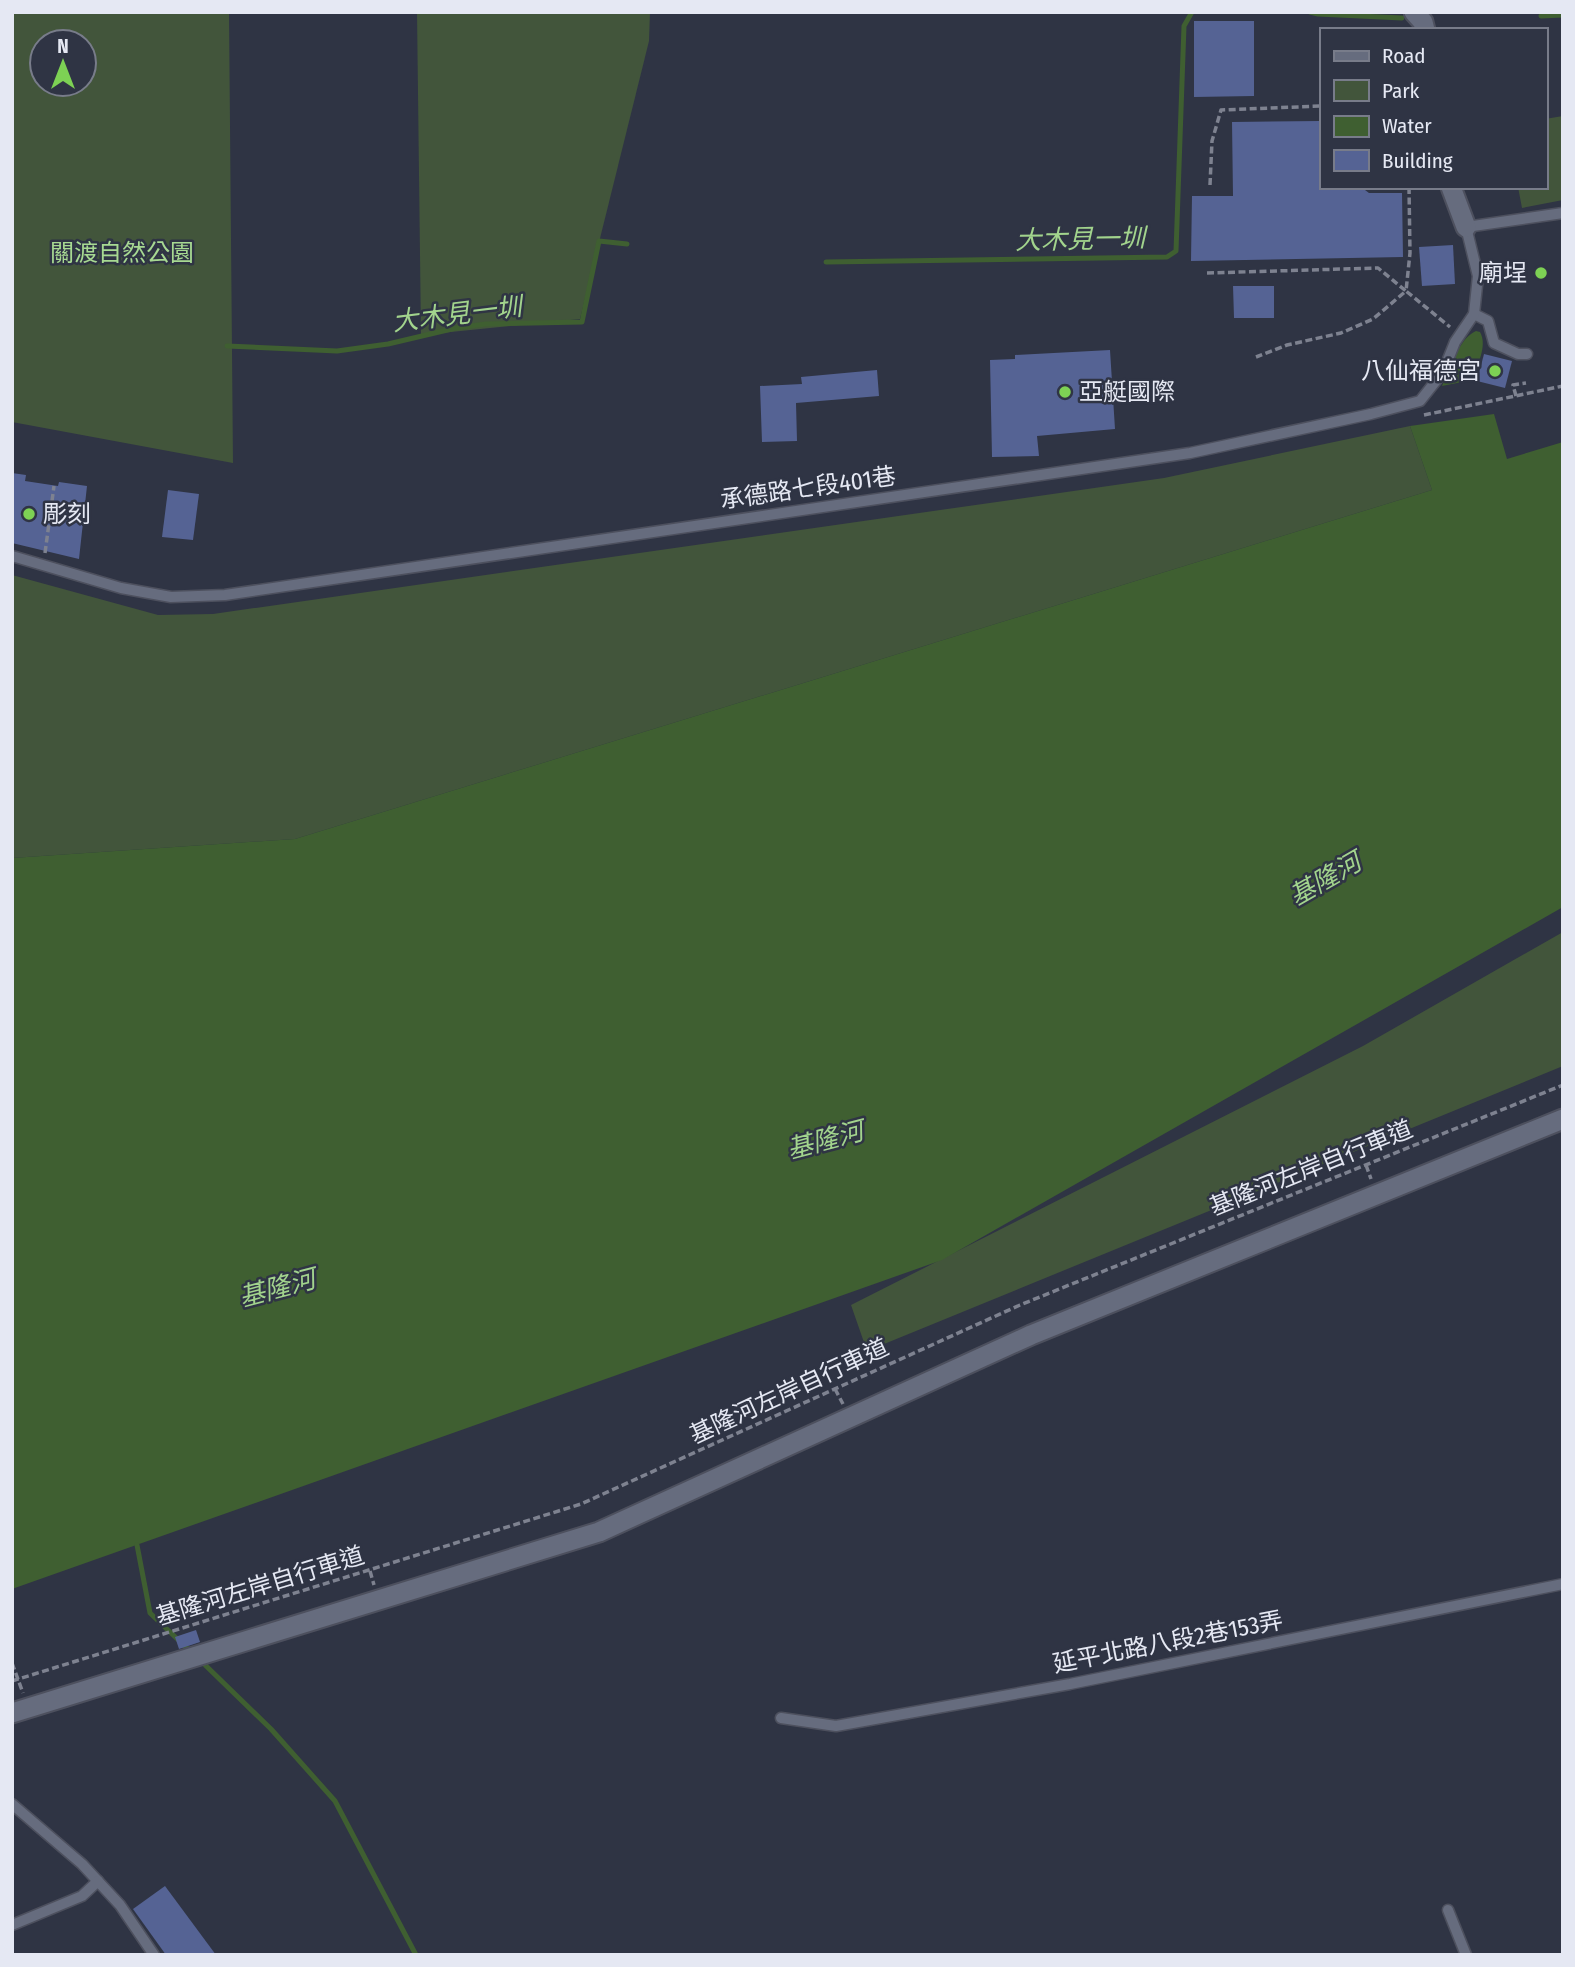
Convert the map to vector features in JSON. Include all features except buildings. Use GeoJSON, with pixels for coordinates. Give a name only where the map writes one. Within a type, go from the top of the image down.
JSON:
{"type":"FeatureCollection","features":[{"type":"Feature","properties":{"kind":"street"},"geometry":{"type":"LineString","coordinates":[[1414,12],[1424,28]]}},
{"type":"Feature","properties":{"kind":"street"},"geometry":{"type":"LineString","coordinates":[[1452,189],[1466,227]]}},
{"type":"Feature","properties":{"kind":"street"},"geometry":{"type":"LineString","coordinates":[[12,1713],[599,1532],[1031,1335],[1563,1119]]}},
{"type":"Feature","properties":{"kind":"lane"},"geometry":{"type":"LineString","coordinates":[[1466,227],[1563,213]]}},
{"type":"Feature","properties":{"kind":"lane","name":"承德路七段401巷"},"geometry":{"type":"LineString","coordinates":[[12,556],[121,587],[171,597],[225,595],[1189,453],[1371,414],[1420,401],[1443,372],[1459,335],[1474,314],[1478,276],[1466,227]]}},
{"type":"Feature","properties":{"kind":"lane"},"geometry":{"type":"LineString","coordinates":[[1474,314],[1488,321],[1494,343],[1518,354],[1527,354]]}},
{"type":"Feature","properties":{"kind":"lane","name":"延平北路八段2巷153弄"},"geometry":{"type":"LineString","coordinates":[[781,1718],[836,1726],[1070,1684],[1563,1584]]}},
{"type":"Feature","properties":{"kind":"lane"},"geometry":{"type":"LineString","coordinates":[[12,1804],[98,1881],[120,1905],[154,1955]]}},
{"type":"Feature","properties":{"kind":"lane"},"geometry":{"type":"LineString","coordinates":[[12,1924],[82,1896],[98,1881]]}},
{"type":"Feature","properties":{"kind":"lane"},"geometry":{"type":"LineString","coordinates":[[1448,1910],[1466,1955]]}},
{"type":"Feature","properties":{"kind":"path"},"geometry":{"type":"LineString","coordinates":[[1210,184],[1212,141],[1222,110],[1320,106]]}},
{"type":"Feature","properties":{"kind":"path"},"geometry":{"type":"LineString","coordinates":[[1256,357],[1287,345],[1341,333],[1362,324],[1373,319],[1406,291],[1410,253],[1409,189]]}},
{"type":"Feature","properties":{"kind":"path"},"geometry":{"type":"LineString","coordinates":[[1207,273],[1378,268],[1459,335]]}},
{"type":"Feature","properties":{"kind":"path"},"geometry":{"type":"LineString","coordinates":[[1516,396],[1513,385],[1526,383]]}},
{"type":"Feature","properties":{"kind":"path"},"geometry":{"type":"LineString","coordinates":[[44,566],[54,486]]}},
{"type":"Feature","properties":{"kind":"path","name":"基隆河左岸自行車道"},"geometry":{"type":"LineString","coordinates":[[12,1681],[581,1504],[1020,1305],[1563,1085]]}},
{"type":"Feature","properties":{"kind":"path"},"geometry":{"type":"LineString","coordinates":[[12,1663],[18,1679]]}},
{"type":"Feature","properties":{"kind":"green space","name":"關渡自然公園"},"geometry":{"type":"Polygon","coordinates":[[[12,12],[229,12],[233,463],[12,422],[12,12]]]}},
{"type":"Feature","properties":{"kind":"green space"},"geometry":{"type":"Polygon","coordinates":[[[417,12],[650,12],[649,41],[580,319],[421,335],[417,12]]]}},
{"type":"Feature","properties":{"kind":"green space"},"geometry":{"type":"Polygon","coordinates":[[[1563,116],[1563,200],[1522,208],[1518,189],[1547,189],[1547,119],[1563,116]]]}},
{"type":"Feature","properties":{"kind":"green space"},"geometry":{"type":"Polygon","coordinates":[[[1410,426],[1432,490],[295,839],[12,858],[12,575],[158,615],[213,614],[1164,478],[1410,426]]]}},
{"type":"Feature","properties":{"kind":"green space"},"geometry":{"type":"Polygon","coordinates":[[[1563,932],[1563,1066],[867,1351],[851,1305],[1363,1046],[1563,932]]]}},
{"type":"Feature","properties":{"kind":"water"},"geometry":{"type":"Polygon","coordinates":[[[1476,331],[1480,332],[1483,343],[1472,380],[1442,386],[1459,347],[1476,331]]]}},
{"type":"Feature","properties":{"kind":"water","name":"基隆河"},"geometry":{"type":"Polygon","coordinates":[[[1494,414],[1507,459],[1563,442],[1563,907],[942,1260],[12,1589],[12,858],[295,839],[1432,490],[1410,426],[1494,414]]]}},
{"type":"Feature","properties":{"kind":"waterway","name":"大木見一圳"},"geometry":{"type":"LineString","coordinates":[[826,262],[1167,257],[1176,251],[1184,26],[1192,12]]}},
{"type":"Feature","properties":{"kind":"waterway","name":"大木見一圳"},"geometry":{"type":"LineString","coordinates":[[1310,12],[1402,18]]}},
{"type":"Feature","properties":{"kind":"waterway","name":"大木見一圳"},"geometry":{"type":"LineString","coordinates":[[1541,16],[1563,15]]}},
{"type":"Feature","properties":{"kind":"waterway","name":"大木見一圳"},"geometry":{"type":"LineString","coordinates":[[227,346],[337,351],[388,344],[486,324],[582,322],[599,241],[627,244]]}},
{"type":"Feature","properties":{"kind":"waterway"},"geometry":{"type":"LineString","coordinates":[[137,1545],[150,1613],[191,1652]]}},
{"type":"Feature","properties":{"kind":"waterway"},"geometry":{"type":"LineString","coordinates":[[201,1661],[271,1729],[335,1801],[416,1955]]}},
{"type":"Feature","properties":{"kind":"place","name":"廟埕"},"geometry":{"type":"Point","coordinates":[1541,273]}},
{"type":"Feature","properties":{"kind":"place","name":"八仙福德宮"},"geometry":{"type":"Point","coordinates":[1495,371]}},
{"type":"Feature","properties":{"kind":"place","name":"亞艇國際"},"geometry":{"type":"Point","coordinates":[1065,392]}},
{"type":"Feature","properties":{"kind":"place","name":"彫刻"},"geometry":{"type":"Point","coordinates":[29,514]}}]}
